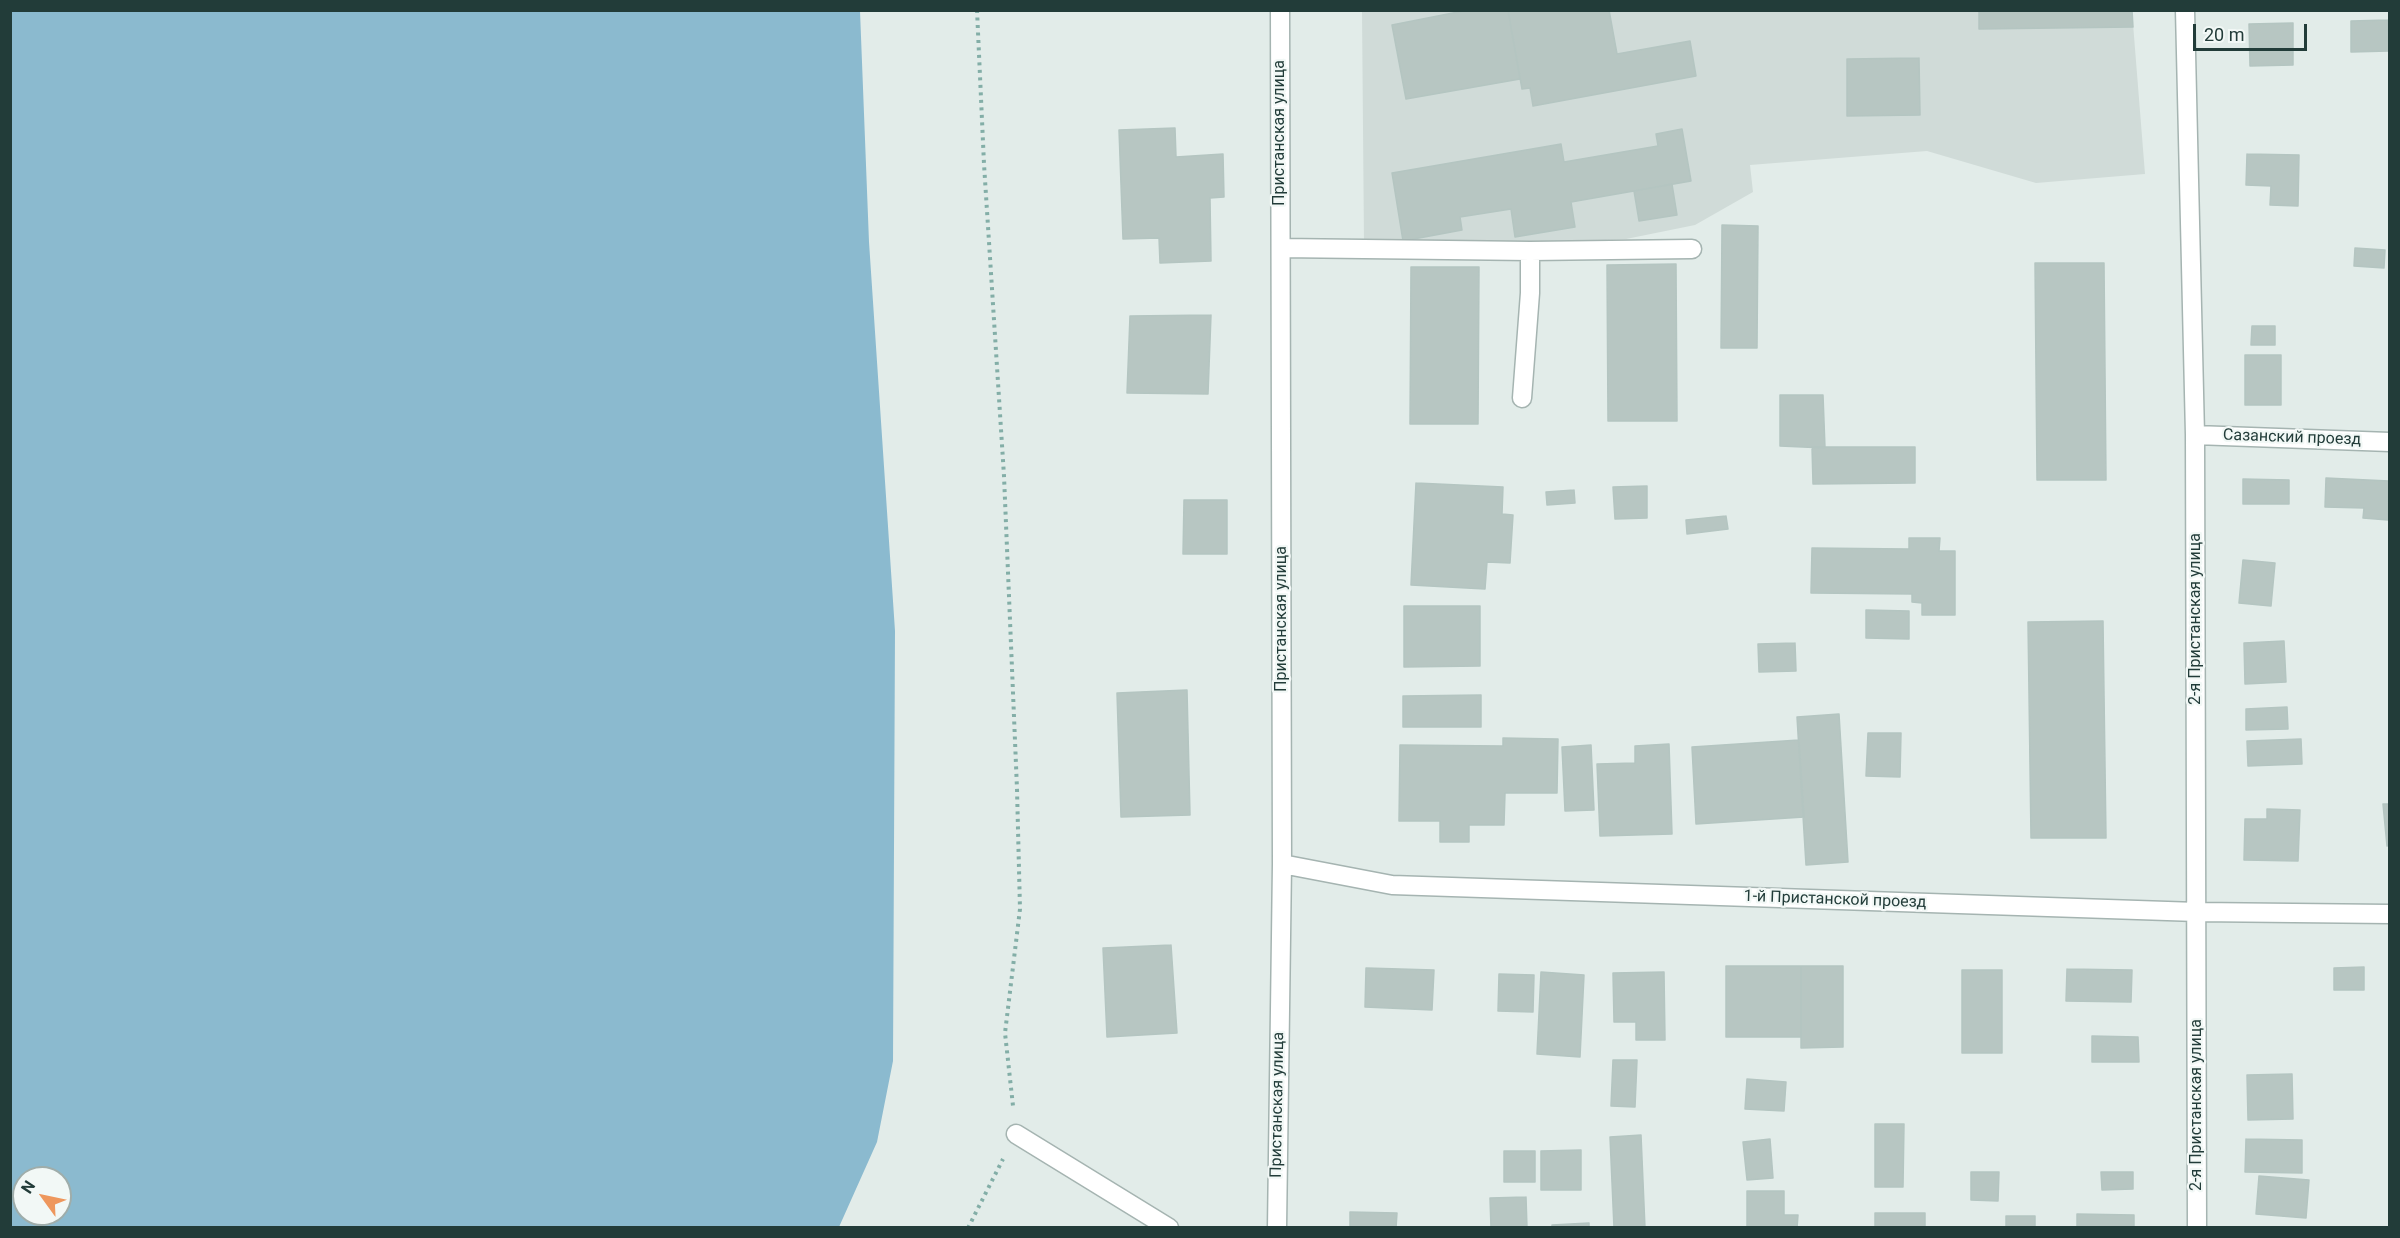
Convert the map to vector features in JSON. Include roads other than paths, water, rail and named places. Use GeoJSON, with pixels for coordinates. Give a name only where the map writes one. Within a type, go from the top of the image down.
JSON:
{"type":"FeatureCollection","features":[{"type":"Feature","properties":{"kind":"street","name":"Пристанская улица"},"geometry":{"type":"LineString","coordinates":[[1277,1227],[1282,864],[1280,10]]}},
{"type":"Feature","properties":{"kind":"street","name":"2-я Пристанская улица"},"geometry":{"type":"LineString","coordinates":[[2185,10],[2195,435],[2197,1227]]}},
{"type":"Feature","properties":{"kind":"street"},"geometry":{"type":"LineString","coordinates":[[1281,248],[1530,251],[1692,249]]}},
{"type":"Feature","properties":{"kind":"street"},"geometry":{"type":"LineString","coordinates":[[1522,398],[1530,293],[1530,251]]}},
{"type":"Feature","properties":{"kind":"street","name":"Сазанский проезд"},"geometry":{"type":"LineString","coordinates":[[2195,435],[2390,442]]}},
{"type":"Feature","properties":{"kind":"street","name":"1-й Пристанской проезд"},"geometry":{"type":"LineString","coordinates":[[1282,864],[1392,885],[2197,912],[2390,914]]}},
{"type":"Feature","properties":{"kind":"street"},"geometry":{"type":"LineString","coordinates":[[1016,1134],[1168,1227]]}},
{"type":"Feature","properties":{"kind":"water"},"geometry":{"type":"Polygon","coordinates":[[[10,11],[860,11],[869,242],[895,631],[893,1061],[877,1142],[839,1227],[11,1227],[10,11]]]}}]}
